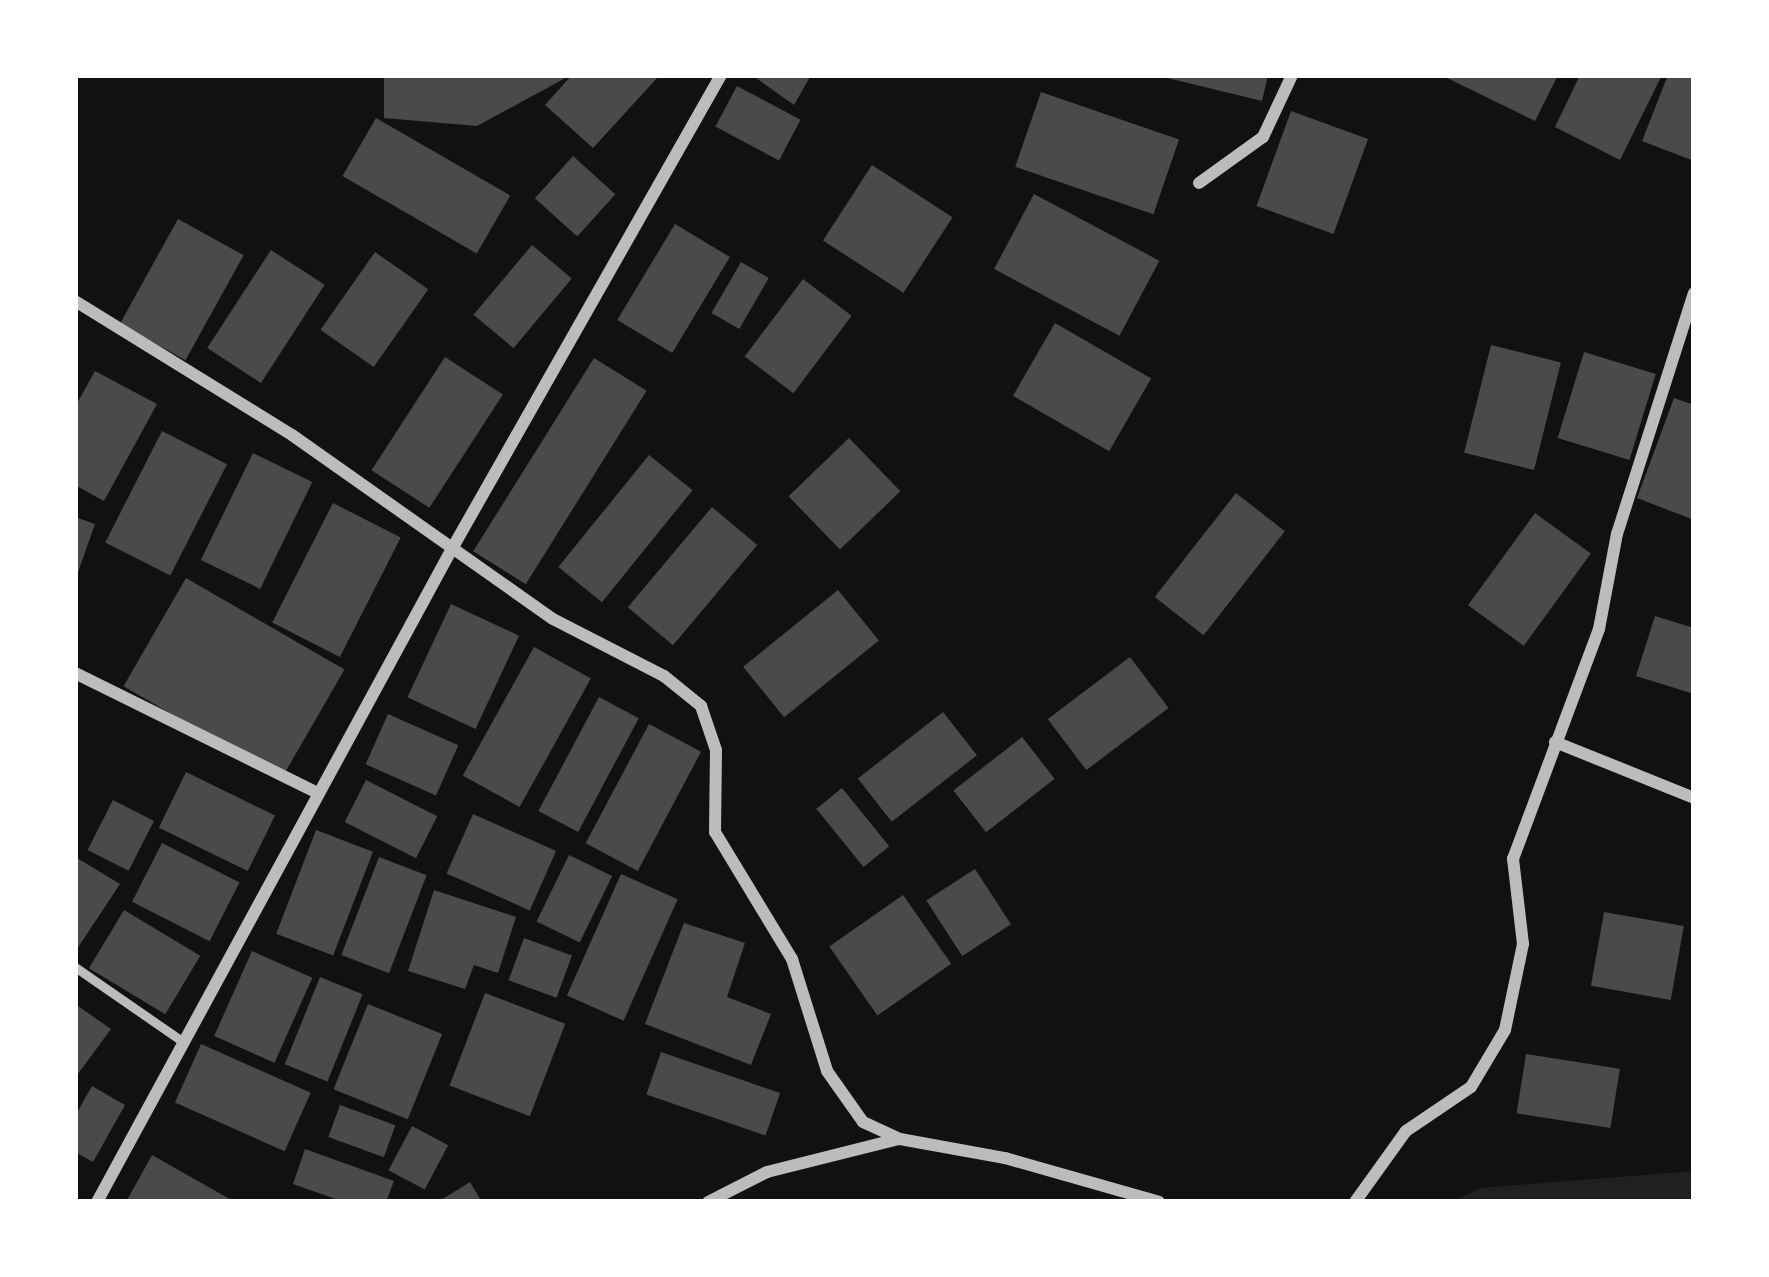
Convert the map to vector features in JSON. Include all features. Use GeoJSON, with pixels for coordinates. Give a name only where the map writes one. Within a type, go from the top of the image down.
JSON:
{"type":"FeatureCollection","features":[{"type":"Feature","properties":{"kind":"street"},"geometry":{"type":"LineString","coordinates":[[97,1202],[453,547],[722,75]]}},
{"type":"Feature","properties":{"kind":"street"},"geometry":{"type":"LineString","coordinates":[[1198,183],[1263,137],[1292,75]]}},
{"type":"Feature","properties":{"kind":"street"},"geometry":{"type":"LineString","coordinates":[[1355,1202],[1406,1131],[1471,1087],[1505,1030],[1522,944],[1513,859],[1600,629],[1617,534],[1694,292]]}},
{"type":"Feature","properties":{"kind":"street"},"geometry":{"type":"LineString","coordinates":[[75,301],[453,547],[553,619],[664,676],[701,706],[716,750],[715,832],[792,959],[840,1098],[863,1122],[900,1138],[1005,1158],[1159,1202]]}},
{"type":"Feature","properties":{"kind":"street"},"geometry":{"type":"LineString","coordinates":[[75,673],[318,793]]}},
{"type":"Feature","properties":{"kind":"street"},"geometry":{"type":"LineString","coordinates":[[1555,742],[1694,798]]}},
{"type":"Feature","properties":{"kind":"street"},"geometry":{"type":"LineString","coordinates":[[708,1202],[767,1172],[900,1138]]}},
{"type":"Feature","properties":{"kind":"lane"},"geometry":{"type":"LineString","coordinates":[[75,967],[182,1041]]}},
{"type":"Feature","properties":{"kind":"shaded area"},"geometry":{"type":"Polygon","coordinates":[[[1694,1171],[1694,1202],[1453,1202],[1480,1188],[1694,1171]]]}},
{"type":"Feature","properties":{"kind":"building"},"geometry":{"type":"Polygon","coordinates":[[[384,75],[571,75],[477,126],[384,118],[384,75]]]}},
{"type":"Feature","properties":{"kind":"building"},"geometry":{"type":"Polygon","coordinates":[[[752,75],[811,75],[794,105],[752,75]]]}},
{"type":"Feature","properties":{"kind":"building"},"geometry":{"type":"Polygon","coordinates":[[[1155,75],[1268,75],[1262,101],[1155,75]]]}},
{"type":"Feature","properties":{"kind":"building"},"geometry":{"type":"Polygon","coordinates":[[[1441,75],[1558,75],[1535,121],[1441,75]]]}},
{"type":"Feature","properties":{"kind":"building"},"geometry":{"type":"Polygon","coordinates":[[[1580,75],[1662,75],[1620,160],[1555,127],[1580,75]]]}},
{"type":"Feature","properties":{"kind":"building"},"geometry":{"type":"Polygon","coordinates":[[[1668,75],[1694,75],[1694,161],[1642,141],[1668,75]]]}},
{"type":"Feature","properties":{"kind":"building"},"geometry":{"type":"Polygon","coordinates":[[[571,76],[658,77],[593,148],[545,105],[571,76]]]}},
{"type":"Feature","properties":{"kind":"building"},"geometry":{"type":"Polygon","coordinates":[[[737,86],[801,120],[779,160],[715,127],[737,86]]]}},
{"type":"Feature","properties":{"kind":"building"},"geometry":{"type":"Polygon","coordinates":[[[1041,92],[1179,140],[1153,214],[1015,167],[1041,92]]]}},
{"type":"Feature","properties":{"kind":"building"},"geometry":{"type":"Polygon","coordinates":[[[1291,111],[1368,139],[1334,234],[1256,206],[1291,111]]]}},
{"type":"Feature","properties":{"kind":"building"},"geometry":{"type":"Polygon","coordinates":[[[376,118],[510,195],[477,254],[342,176],[376,118]]]}},
{"type":"Feature","properties":{"kind":"building"},"geometry":{"type":"Polygon","coordinates":[[[573,156],[615,194],[577,236],[535,198],[573,156]]]}},
{"type":"Feature","properties":{"kind":"building"},"geometry":{"type":"Polygon","coordinates":[[[872,165],[953,217],[903,293],[823,240],[872,165]]]}},
{"type":"Feature","properties":{"kind":"building"},"geometry":{"type":"Polygon","coordinates":[[[1034,194],[1159,261],[1119,336],[994,269],[1034,194]]]}},
{"type":"Feature","properties":{"kind":"building"},"geometry":{"type":"Polygon","coordinates":[[[178,219],[244,255],[185,360],[120,324],[178,219]]]}},
{"type":"Feature","properties":{"kind":"building"},"geometry":{"type":"Polygon","coordinates":[[[675,224],[730,257],[672,353],[617,320],[675,224]]]}},
{"type":"Feature","properties":{"kind":"building"},"geometry":{"type":"Polygon","coordinates":[[[532,245],[572,278],[513,348],[474,315],[532,245]]]}},
{"type":"Feature","properties":{"kind":"building"},"geometry":{"type":"Polygon","coordinates":[[[271,250],[325,285],[261,383],[207,348],[271,250]]]}},
{"type":"Feature","properties":{"kind":"building"},"geometry":{"type":"Polygon","coordinates":[[[375,252],[428,289],[374,367],[321,330],[375,252]]]}},
{"type":"Feature","properties":{"kind":"building"},"geometry":{"type":"Polygon","coordinates":[[[741,262],[769,278],[739,329],[712,313],[741,262]]]}},
{"type":"Feature","properties":{"kind":"building"},"geometry":{"type":"Polygon","coordinates":[[[803,279],[852,316],[793,393],[745,356],[803,279]]]}},
{"type":"Feature","properties":{"kind":"building"},"geometry":{"type":"Polygon","coordinates":[[[1055,323],[1151,378],[1109,451],[1013,396],[1055,323]]]}},
{"type":"Feature","properties":{"kind":"building"},"geometry":{"type":"Polygon","coordinates":[[[1491,345],[1561,362],[1534,470],[1464,453],[1491,345]]]}},
{"type":"Feature","properties":{"kind":"building"},"geometry":{"type":"Polygon","coordinates":[[[1584,352],[1656,374],[1629,460],[1558,438],[1584,352]]]}},
{"type":"Feature","properties":{"kind":"building"},"geometry":{"type":"Polygon","coordinates":[[[445,357],[503,395],[429,508],[371,470],[445,357]]]}},
{"type":"Feature","properties":{"kind":"building"},"geometry":{"type":"Polygon","coordinates":[[[594,358],[647,391],[526,584],[473,551],[594,358]]]}},
{"type":"Feature","properties":{"kind":"building"},"geometry":{"type":"Polygon","coordinates":[[[95,371],[157,404],[104,501],[75,485],[75,407],[95,371]]]}},
{"type":"Feature","properties":{"kind":"building"},"geometry":{"type":"Polygon","coordinates":[[[1674,398],[1694,405],[1694,520],[1637,498],[1674,398]]]}},
{"type":"Feature","properties":{"kind":"building"},"geometry":{"type":"Polygon","coordinates":[[[162,431],[227,464],[170,576],[105,542],[162,431]]]}},
{"type":"Feature","properties":{"kind":"building"},"geometry":{"type":"Polygon","coordinates":[[[849,438],[900,491],[840,550],[789,496],[849,438]]]}},
{"type":"Feature","properties":{"kind":"building"},"geometry":{"type":"Polygon","coordinates":[[[253,453],[312,482],[260,589],[201,560],[253,453]]]}},
{"type":"Feature","properties":{"kind":"building"},"geometry":{"type":"Polygon","coordinates":[[[649,455],[693,490],[602,602],[558,567],[649,455]]]}},
{"type":"Feature","properties":{"kind":"building"},"geometry":{"type":"Polygon","coordinates":[[[1236,493],[1285,531],[1204,635],[1155,597],[1236,493]]]}},
{"type":"Feature","properties":{"kind":"building"},"geometry":{"type":"Polygon","coordinates":[[[333,503],[401,538],[340,657],[272,622],[333,503]]]}},
{"type":"Feature","properties":{"kind":"building"},"geometry":{"type":"Polygon","coordinates":[[[712,507],[757,545],[673,645],[628,607],[712,507]]]}},
{"type":"Feature","properties":{"kind":"building"},"geometry":{"type":"Polygon","coordinates":[[[1535,513],[1591,554],[1524,646],[1468,605],[1535,513]]]}},
{"type":"Feature","properties":{"kind":"building"},"geometry":{"type":"Polygon","coordinates":[[[75,517],[95,524],[76,578],[75,578],[75,517]]]}},
{"type":"Feature","properties":{"kind":"building"},"geometry":{"type":"Polygon","coordinates":[[[186,578],[344,670],[282,778],[124,686],[186,578]]]}},
{"type":"Feature","properties":{"kind":"building"},"geometry":{"type":"Polygon","coordinates":[[[838,590],[879,641],[784,717],[743,667],[838,590]]]}},
{"type":"Feature","properties":{"kind":"building"},"geometry":{"type":"Polygon","coordinates":[[[451,604],[519,636],[475,729],[407,697],[451,604]]]}},
{"type":"Feature","properties":{"kind":"building"},"geometry":{"type":"Polygon","coordinates":[[[1655,616],[1694,628],[1694,694],[1636,676],[1655,616]]]}},
{"type":"Feature","properties":{"kind":"building"},"geometry":{"type":"Polygon","coordinates":[[[534,647],[591,679],[520,807],[463,776],[534,647]]]}},
{"type":"Feature","properties":{"kind":"building"},"geometry":{"type":"Polygon","coordinates":[[[1130,657],[1169,708],[1086,770],[1048,719],[1130,657]]]}},
{"type":"Feature","properties":{"kind":"building"},"geometry":{"type":"Polygon","coordinates":[[[599,697],[639,718],[578,832],[538,811],[599,697]]]}},
{"type":"Feature","properties":{"kind":"building"},"geometry":{"type":"Polygon","coordinates":[[[943,712],[977,755],[892,822],[858,778],[943,712]]]}},
{"type":"Feature","properties":{"kind":"building"},"geometry":{"type":"Polygon","coordinates":[[[388,714],[458,745],[436,796],[366,764],[388,714]]]}},
{"type":"Feature","properties":{"kind":"building"},"geometry":{"type":"Polygon","coordinates":[[[649,724],[701,752],[638,871],[586,843],[649,724]]]}},
{"type":"Feature","properties":{"kind":"building"},"geometry":{"type":"Polygon","coordinates":[[[1022,737],[1055,779],[986,832],[953,791],[1022,737]]]}},
{"type":"Feature","properties":{"kind":"building"},"geometry":{"type":"Polygon","coordinates":[[[186,772],[275,815],[248,871],[159,828],[186,772]]]}},
{"type":"Feature","properties":{"kind":"building"},"geometry":{"type":"Polygon","coordinates":[[[366,780],[437,816],[416,858],[345,822],[366,780]]]}},
{"type":"Feature","properties":{"kind":"building"},"geometry":{"type":"Polygon","coordinates":[[[842,788],[889,846],[864,867],[816,809],[842,788]]]}},
{"type":"Feature","properties":{"kind":"building"},"geometry":{"type":"Polygon","coordinates":[[[113,800],[154,821],[129,871],[88,850],[113,800]]]}},
{"type":"Feature","properties":{"kind":"building"},"geometry":{"type":"Polygon","coordinates":[[[473,814],[556,851],[530,910],[447,873],[473,814]]]}},
{"type":"Feature","properties":{"kind":"building"},"geometry":{"type":"Polygon","coordinates":[[[316,830],[373,852],[333,955],[276,934],[316,830]]]}},
{"type":"Feature","properties":{"kind":"building"},"geometry":{"type":"Polygon","coordinates":[[[162,843],[240,882],[210,941],[132,902],[162,843]]]}},
{"type":"Feature","properties":{"kind":"building"},"geometry":{"type":"Polygon","coordinates":[[[569,855],[612,876],[580,943],[537,922],[569,855]]]}},
{"type":"Feature","properties":{"kind":"building"},"geometry":{"type":"Polygon","coordinates":[[[379,857],[427,875],[389,973],[341,955],[379,857]]]}},
{"type":"Feature","properties":{"kind":"building"},"geometry":{"type":"Polygon","coordinates":[[[75,861],[120,884],[75,952],[75,861]]]}},
{"type":"Feature","properties":{"kind":"building"},"geometry":{"type":"Polygon","coordinates":[[[975,869],[1011,924],[962,956],[926,901],[975,869]]]}},
{"type":"Feature","properties":{"kind":"building"},"geometry":{"type":"Polygon","coordinates":[[[621,874],[678,899],[624,1021],[567,996],[621,874]]]}},
{"type":"Feature","properties":{"kind":"building"},"geometry":{"type":"Polygon","coordinates":[[[434,890],[516,917],[498,973],[474,965],[465,989],[408,971],[434,890]]]}},
{"type":"Feature","properties":{"kind":"building"},"geometry":{"type":"Polygon","coordinates":[[[903,895],[951,964],[877,1015],[829,947],[903,895]]]}},
{"type":"Feature","properties":{"kind":"building"},"geometry":{"type":"Polygon","coordinates":[[[124,910],[200,956],[165,1014],[89,968],[124,910]]]}},
{"type":"Feature","properties":{"kind":"building"},"geometry":{"type":"Polygon","coordinates":[[[1604,912],[1684,926],[1671,1000],[1591,986],[1604,912]]]}},
{"type":"Feature","properties":{"kind":"building"},"geometry":{"type":"Polygon","coordinates":[[[684,923],[745,943],[727,997],[771,1014],[751,1065],[645,1024],[684,923]]]}},
{"type":"Feature","properties":{"kind":"building"},"geometry":{"type":"Polygon","coordinates":[[[524,938],[572,955],[557,998],[509,980],[524,938]]]}},
{"type":"Feature","properties":{"kind":"building"},"geometry":{"type":"Polygon","coordinates":[[[252,951],[312,978],[274,1063],[214,1036],[252,951]]]}},
{"type":"Feature","properties":{"kind":"building"},"geometry":{"type":"Polygon","coordinates":[[[320,977],[363,994],[327,1081],[285,1064],[320,977]]]}},
{"type":"Feature","properties":{"kind":"building"},"geometry":{"type":"Polygon","coordinates":[[[485,993],[565,1024],[530,1116],[450,1085],[485,993]]]}},
{"type":"Feature","properties":{"kind":"building"},"geometry":{"type":"Polygon","coordinates":[[[75,1004],[111,1029],[75,1078],[75,1004]]]}},
{"type":"Feature","properties":{"kind":"building"},"geometry":{"type":"Polygon","coordinates":[[[368,1004],[442,1034],[408,1119],[334,1089],[368,1004]]]}},
{"type":"Feature","properties":{"kind":"building"},"geometry":{"type":"Polygon","coordinates":[[[201,1044],[311,1093],[285,1151],[175,1102],[201,1044]]]}},
{"type":"Feature","properties":{"kind":"building"},"geometry":{"type":"Polygon","coordinates":[[[661,1052],[780,1093],[765,1136],[646,1095],[661,1052]]]}},
{"type":"Feature","properties":{"kind":"building"},"geometry":{"type":"Polygon","coordinates":[[[1526,1054],[1620,1069],[1610,1128],[1517,1113],[1526,1054]]]}},
{"type":"Feature","properties":{"kind":"building"},"geometry":{"type":"Polygon","coordinates":[[[92,1086],[125,1105],[93,1162],[75,1152],[75,1116],[92,1086]]]}},
{"type":"Feature","properties":{"kind":"building"},"geometry":{"type":"Polygon","coordinates":[[[340,1105],[395,1125],[384,1157],[328,1137],[340,1105]]]}},
{"type":"Feature","properties":{"kind":"building"},"geometry":{"type":"Polygon","coordinates":[[[412,1126],[448,1145],[425,1189],[389,1170],[412,1126]]]}},
{"type":"Feature","properties":{"kind":"building"},"geometry":{"type":"Polygon","coordinates":[[[305,1149],[394,1181],[386,1202],[344,1202],[293,1184],[305,1149]]]}},
{"type":"Feature","properties":{"kind":"building"},"geometry":{"type":"Polygon","coordinates":[[[152,1155],[235,1202],[126,1202],[152,1155]]]}},
{"type":"Feature","properties":{"kind":"building"},"geometry":{"type":"Polygon","coordinates":[[[470,1182],[482,1202],[438,1202],[470,1182]]]}}]}
